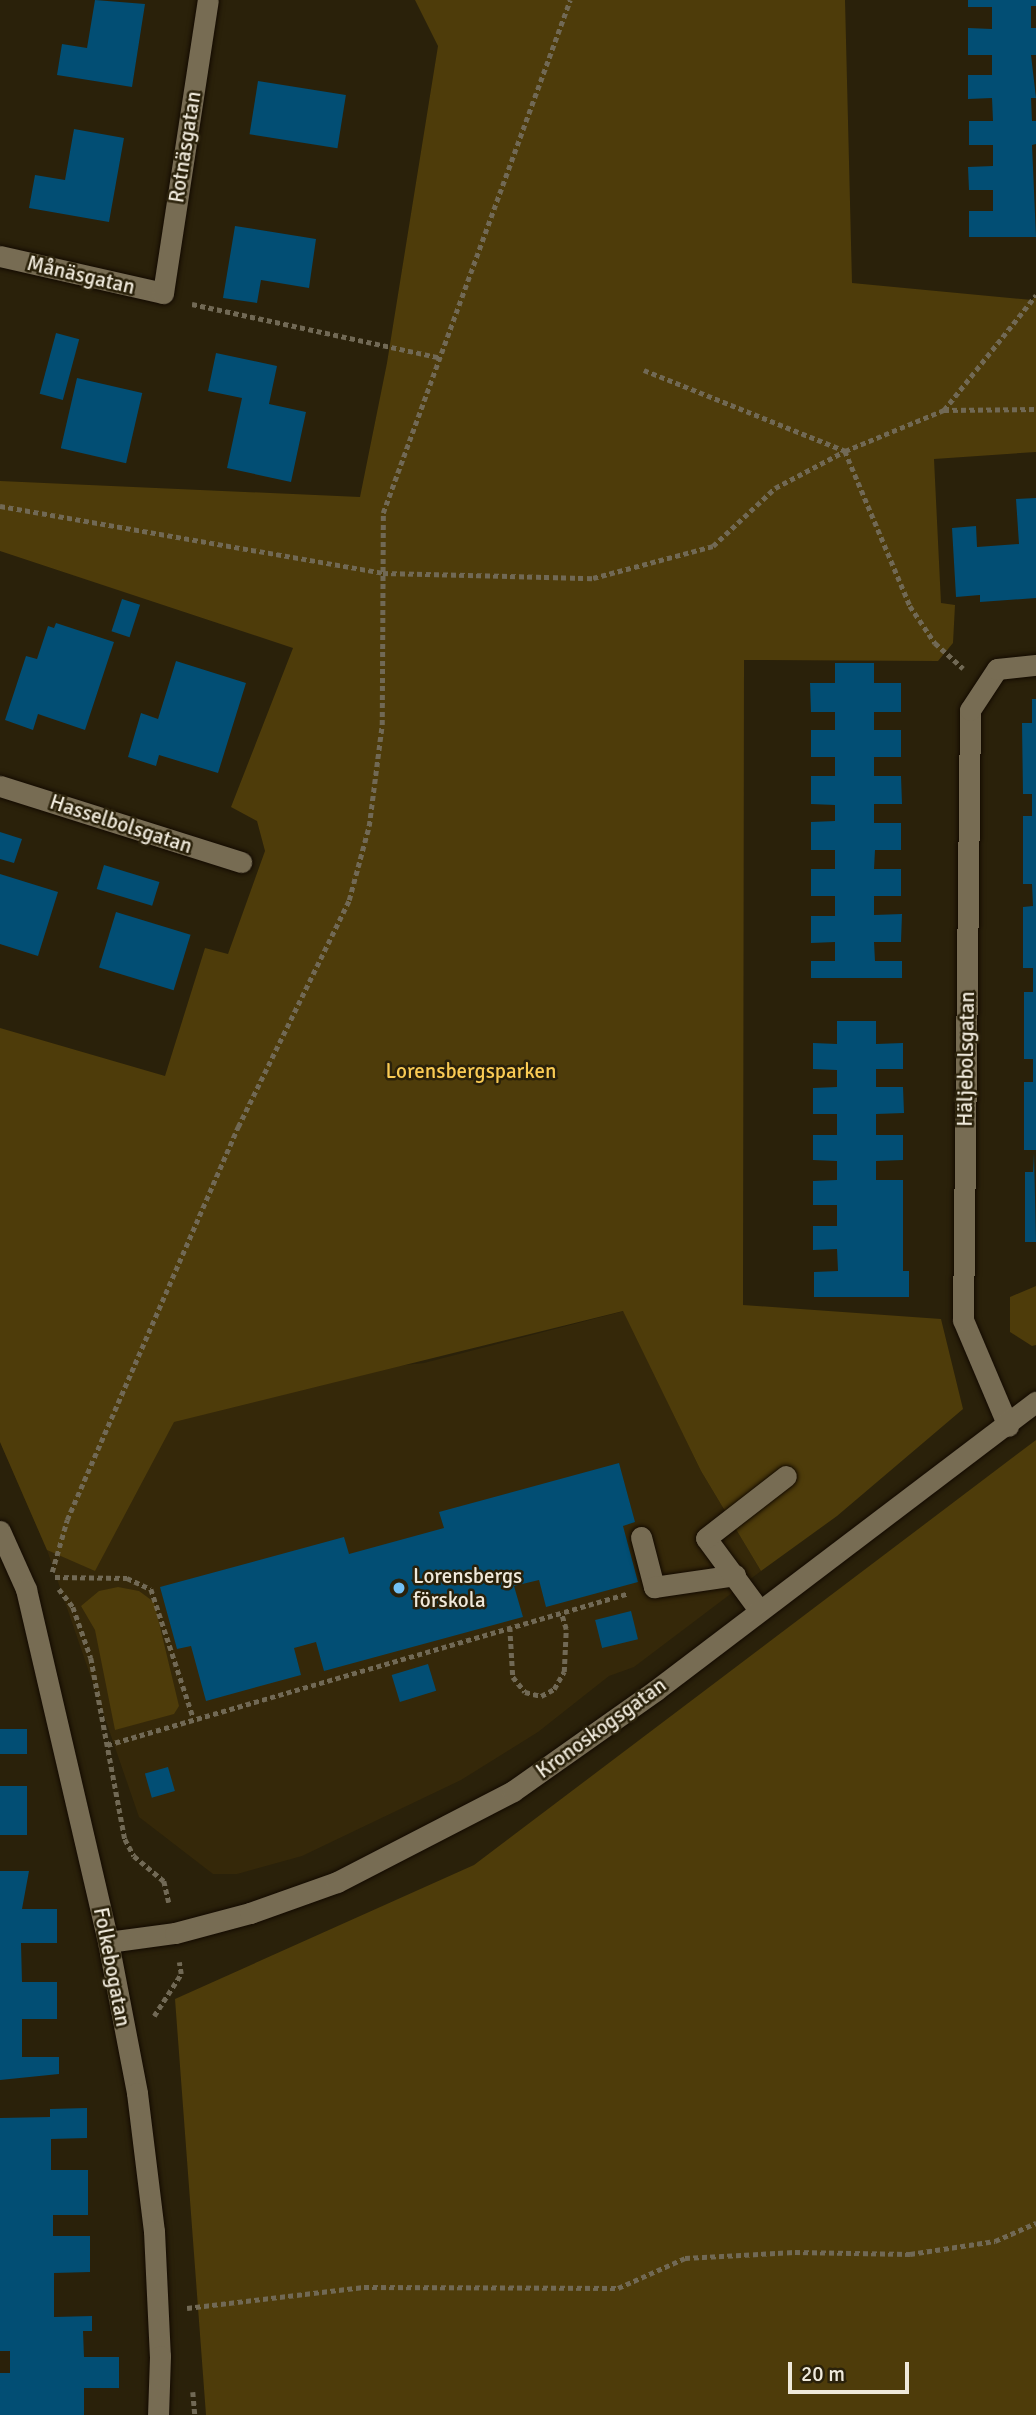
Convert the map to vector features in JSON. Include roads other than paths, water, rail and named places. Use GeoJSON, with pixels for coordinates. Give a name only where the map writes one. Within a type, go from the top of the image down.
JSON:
{"type":"FeatureCollection","features":[{"type":"Feature","properties":{"kind":"street","name":"Rotnäsgatan"},"geometry":{"type":"LineString","coordinates":[[163,293],[208,0]]}},
{"type":"Feature","properties":{"kind":"street","name":"Månäsgatan"},"geometry":{"type":"LineString","coordinates":[[0,256],[163,293]]}},
{"type":"Feature","properties":{"kind":"street","name":"Häljebolsgatan"},"geometry":{"type":"LineString","coordinates":[[1008,1426],[963,1320],[970,710],[982,685],[996,669],[1036,665]]}},
{"type":"Feature","properties":{"kind":"street","name":"Hasselbolsgatan"},"geometry":{"type":"LineString","coordinates":[[0,786],[241,862]]}},
{"type":"Feature","properties":{"kind":"street","name":"Kronoskogsgatan"},"geometry":{"type":"LineString","coordinates":[[108,1942],[175,1933],[250,1913],[337,1882],[513,1791],[582,1745],[759,1609],[1008,1426],[1036,1402]]}},
{"type":"Feature","properties":{"kind":"street"},"geometry":{"type":"LineString","coordinates":[[759,1609],[706,1538],[786,1476]]}},
{"type":"Feature","properties":{"kind":"street","name":"Folkebogatan"},"geometry":{"type":"LineString","coordinates":[[0,1531],[26,1588],[108,1942],[136,2093],[154,2231],[160,2356],[158,2415]]}},
{"type":"Feature","properties":{"kind":"street"},"geometry":{"type":"LineString","coordinates":[[641,1537],[654,1587],[734,1575]]}},
{"type":"Feature","properties":{"kind":"place","name":"Lorensbergs förskola"},"geometry":{"type":"Point","coordinates":[399,1588]}},
{"type":"Feature","properties":{"kind":"park label","name":"Lorensbergsparken"},"geometry":{"type":"Point","coordinates":[471,1071]}}]}
